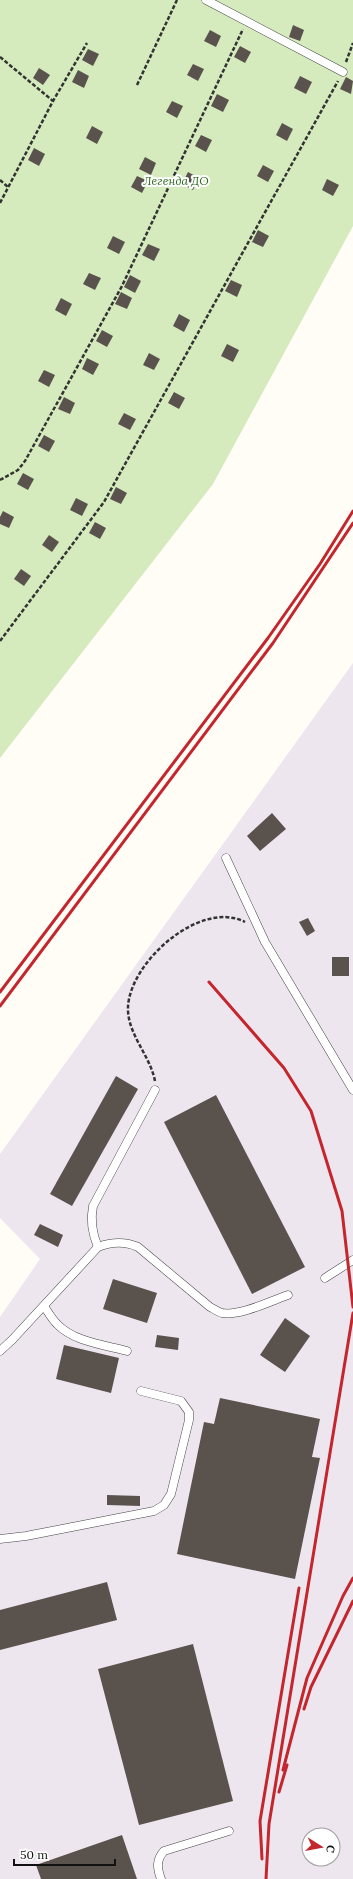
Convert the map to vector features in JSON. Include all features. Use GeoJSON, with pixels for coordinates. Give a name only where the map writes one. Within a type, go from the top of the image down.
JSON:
{"type":"FeatureCollection","features":[{"type":"Feature","properties":{"kind":"lane"},"geometry":{"type":"LineString","coordinates":[[206,0],[343,72]]}},
{"type":"Feature","properties":{"kind":"lane"},"geometry":{"type":"LineString","coordinates":[[226,858],[265,942],[353,1090]]}},
{"type":"Feature","properties":{"kind":"lane"},"geometry":{"type":"LineString","coordinates":[[98,1247],[93,1236],[91,1225],[93,1206],[155,1090]]}},
{"type":"Feature","properties":{"kind":"lane"},"geometry":{"type":"LineString","coordinates":[[0,1351],[98,1247],[110,1243],[128,1243],[138,1248],[210,1307],[221,1313],[234,1312],[260,1306],[288,1295]]}},
{"type":"Feature","properties":{"kind":"lane"},"geometry":{"type":"LineString","coordinates":[[325,1278],[353,1260]]}},
{"type":"Feature","properties":{"kind":"lane"},"geometry":{"type":"LineString","coordinates":[[44,1306],[57,1324],[67,1332],[79,1338],[127,1352]]}},
{"type":"Feature","properties":{"kind":"lane"},"geometry":{"type":"LineString","coordinates":[[0,1539],[26,1536],[154,1511],[164,1505],[171,1494],[189,1420],[189,1412],[181,1400],[141,1391]]}},
{"type":"Feature","properties":{"kind":"lane"},"geometry":{"type":"LineString","coordinates":[[161,1879],[158,1869],[158,1862],[160,1855],[164,1851],[229,1831]]}},
{"type":"Feature","properties":{"kind":"path"},"geometry":{"type":"LineString","coordinates":[[137,85],[177,0]]}},
{"type":"Feature","properties":{"kind":"path"},"geometry":{"type":"LineString","coordinates":[[0,480],[18,470],[25,462],[122,286],[247,22]]}},
{"type":"Feature","properties":{"kind":"path"},"geometry":{"type":"LineString","coordinates":[[0,202],[53,101],[87,43]]}},
{"type":"Feature","properties":{"kind":"path"},"geometry":{"type":"LineString","coordinates":[[0,642],[104,502],[343,72],[353,43]]}},
{"type":"Feature","properties":{"kind":"path"},"geometry":{"type":"LineString","coordinates":[[0,57],[53,101]]}},
{"type":"Feature","properties":{"kind":"path"},"geometry":{"type":"LineString","coordinates":[[0,180],[8,187]]}},
{"type":"Feature","properties":{"kind":"path"},"geometry":{"type":"LineString","coordinates":[[155,1090],[155,1078],[129,1018],[128,1006],[138,977],[161,946],[183,930],[197,924],[217,919],[235,919],[248,924]]}},
{"type":"Feature","properties":{"kind":"shaded area"},"geometry":{"type":"Polygon","coordinates":[[[353,663],[353,1879],[0,1879],[0,1317],[40,1259],[0,1218],[0,1154],[353,663]]]}},
{"type":"Feature","properties":{"kind":"green space","name":"Легенда ДО"},"geometry":{"type":"Polygon","coordinates":[[[0,0],[353,0],[353,226],[213,484],[0,758],[0,0]]]}},
{"type":"Feature","properties":{"kind":"building"},"geometry":{"type":"Polygon","coordinates":[[[293,25],[304,30],[300,41],[289,37],[293,25]]]}},
{"type":"Feature","properties":{"kind":"building"},"geometry":{"type":"Polygon","coordinates":[[[210,30],[221,36],[216,47],[204,41],[210,30]]]}},
{"type":"Feature","properties":{"kind":"building"},"geometry":{"type":"Polygon","coordinates":[[[240,46],[251,52],[245,63],[234,57],[240,46]]]}},
{"type":"Feature","properties":{"kind":"building"},"geometry":{"type":"Polygon","coordinates":[[[88,49],[99,54],[93,66],[82,60],[88,49]]]}},
{"type":"Feature","properties":{"kind":"building"},"geometry":{"type":"Polygon","coordinates":[[[193,64],[204,69],[198,81],[187,75],[193,64]]]}},
{"type":"Feature","properties":{"kind":"building"},"geometry":{"type":"Polygon","coordinates":[[[39,68],[50,75],[43,85],[33,78],[39,68]]]}},
{"type":"Feature","properties":{"kind":"building"},"geometry":{"type":"Polygon","coordinates":[[[78,70],[89,76],[84,88],[72,82],[78,70]]]}},
{"type":"Feature","properties":{"kind":"building"},"geometry":{"type":"Polygon","coordinates":[[[300,76],[312,82],[306,94],[294,88],[300,76]]]}},
{"type":"Feature","properties":{"kind":"building"},"geometry":{"type":"Polygon","coordinates":[[[346,77],[353,81],[351,94],[340,89],[346,77]]]}},
{"type":"Feature","properties":{"kind":"building"},"geometry":{"type":"Polygon","coordinates":[[[217,94],[229,100],[223,112],[211,106],[217,94]]]}},
{"type":"Feature","properties":{"kind":"building"},"geometry":{"type":"Polygon","coordinates":[[[172,101],[183,106],[177,118],[166,112],[172,101]]]}},
{"type":"Feature","properties":{"kind":"building"},"geometry":{"type":"Polygon","coordinates":[[[282,123],[293,129],[287,141],[276,135],[282,123]]]}},
{"type":"Feature","properties":{"kind":"building"},"geometry":{"type":"Polygon","coordinates":[[[92,126],[103,132],[97,144],[86,138],[92,126]]]}},
{"type":"Feature","properties":{"kind":"building"},"geometry":{"type":"Polygon","coordinates":[[[201,135],[212,140],[206,152],[195,146],[201,135]]]}},
{"type":"Feature","properties":{"kind":"building"},"geometry":{"type":"Polygon","coordinates":[[[34,148],[45,154],[39,166],[28,160],[34,148]]]}},
{"type":"Feature","properties":{"kind":"building"},"geometry":{"type":"Polygon","coordinates":[[[145,157],[156,163],[151,175],[139,169],[145,157]]]}},
{"type":"Feature","properties":{"kind":"building"},"geometry":{"type":"Polygon","coordinates":[[[263,165],[274,171],[268,182],[257,176],[263,165]]]}},
{"type":"Feature","properties":{"kind":"building"},"geometry":{"type":"Polygon","coordinates":[[[188,172],[199,178],[193,190],[182,184],[188,172]]]}},
{"type":"Feature","properties":{"kind":"building"},"geometry":{"type":"Polygon","coordinates":[[[137,176],[148,181],[142,193],[131,187],[137,176]]]}},
{"type":"Feature","properties":{"kind":"building"},"geometry":{"type":"Polygon","coordinates":[[[327,179],[339,185],[333,196],[322,190],[327,179]]]}},
{"type":"Feature","properties":{"kind":"building"},"geometry":{"type":"Polygon","coordinates":[[[258,230],[269,236],[263,247],[252,242],[258,230]]]}},
{"type":"Feature","properties":{"kind":"building"},"geometry":{"type":"Polygon","coordinates":[[[113,236],[125,242],[119,254],[107,248],[113,236]]]}},
{"type":"Feature","properties":{"kind":"building"},"geometry":{"type":"Polygon","coordinates":[[[148,244],[160,249],[154,261],[142,255],[148,244]]]}},
{"type":"Feature","properties":{"kind":"building"},"geometry":{"type":"Polygon","coordinates":[[[89,273],[101,278],[95,290],[83,284],[89,273]]]}},
{"type":"Feature","properties":{"kind":"building"},"geometry":{"type":"Polygon","coordinates":[[[130,275],[141,281],[135,293],[124,287],[130,275]]]}},
{"type":"Feature","properties":{"kind":"building"},"geometry":{"type":"Polygon","coordinates":[[[231,280],[242,285],[237,297],[225,291],[231,280]]]}},
{"type":"Feature","properties":{"kind":"building"},"geometry":{"type":"Polygon","coordinates":[[[121,292],[132,298],[127,309],[115,304],[121,292]]]}},
{"type":"Feature","properties":{"kind":"building"},"geometry":{"type":"Polygon","coordinates":[[[61,298],[72,304],[66,316],[55,310],[61,298]]]}},
{"type":"Feature","properties":{"kind":"building"},"geometry":{"type":"Polygon","coordinates":[[[179,314],[190,320],[184,332],[173,326],[179,314]]]}},
{"type":"Feature","properties":{"kind":"building"},"geometry":{"type":"Polygon","coordinates":[[[102,330],[113,336],[107,347],[96,341],[102,330]]]}},
{"type":"Feature","properties":{"kind":"building"},"geometry":{"type":"Polygon","coordinates":[[[227,344],[239,350],[233,362],[221,356],[227,344]]]}},
{"type":"Feature","properties":{"kind":"building"},"geometry":{"type":"Polygon","coordinates":[[[149,353],[160,359],[154,370],[143,365],[149,353]]]}},
{"type":"Feature","properties":{"kind":"building"},"geometry":{"type":"Polygon","coordinates":[[[87,358],[99,364],[93,375],[82,369],[87,358]]]}},
{"type":"Feature","properties":{"kind":"building"},"geometry":{"type":"Polygon","coordinates":[[[44,370],[55,375],[49,387],[38,381],[44,370]]]}},
{"type":"Feature","properties":{"kind":"building"},"geometry":{"type":"Polygon","coordinates":[[[174,392],[185,398],[179,409],[168,403],[174,392]]]}},
{"type":"Feature","properties":{"kind":"building"},"geometry":{"type":"Polygon","coordinates":[[[64,397],[75,403],[70,414],[58,409],[64,397]]]}},
{"type":"Feature","properties":{"kind":"building"},"geometry":{"type":"Polygon","coordinates":[[[124,413],[136,419],[130,430],[118,424],[124,413]]]}},
{"type":"Feature","properties":{"kind":"building"},"geometry":{"type":"Polygon","coordinates":[[[44,435],[55,441],[49,452],[38,446],[44,435]]]}},
{"type":"Feature","properties":{"kind":"building"},"geometry":{"type":"Polygon","coordinates":[[[23,473],[34,479],[28,490],[17,484],[23,473]]]}},
{"type":"Feature","properties":{"kind":"building"},"geometry":{"type":"Polygon","coordinates":[[[116,487],[127,493],[121,504],[110,499],[116,487]]]}},
{"type":"Feature","properties":{"kind":"building"},"geometry":{"type":"Polygon","coordinates":[[[76,498],[88,504],[82,516],[70,510],[76,498]]]}},
{"type":"Feature","properties":{"kind":"building"},"geometry":{"type":"Polygon","coordinates":[[[3,511],[14,517],[9,528],[0,524],[0,517],[3,511]]]}},
{"type":"Feature","properties":{"kind":"building"},"geometry":{"type":"Polygon","coordinates":[[[95,522],[106,528],[100,539],[89,533],[95,522]]]}},
{"type":"Feature","properties":{"kind":"building"},"geometry":{"type":"Polygon","coordinates":[[[49,535],[59,542],[52,552],[42,545],[49,535]]]}},
{"type":"Feature","properties":{"kind":"building"},"geometry":{"type":"Polygon","coordinates":[[[21,569],[31,576],[24,586],[14,579],[21,569]]]}},
{"type":"Feature","properties":{"kind":"building"},"geometry":{"type":"Polygon","coordinates":[[[272,813],[286,829],[260,851],[247,836],[272,813]]]}},
{"type":"Feature","properties":{"kind":"building"},"geometry":{"type":"Polygon","coordinates":[[[308,918],[315,931],[307,936],[299,922],[308,918]]]}},
{"type":"Feature","properties":{"kind":"building"},"geometry":{"type":"Polygon","coordinates":[[[332,957],[349,957],[349,976],[332,976],[332,957]]]}},
{"type":"Feature","properties":{"kind":"building"},"geometry":{"type":"Polygon","coordinates":[[[116,1076],[138,1089],[72,1206],[50,1194],[116,1076]]]}},
{"type":"Feature","properties":{"kind":"building"},"geometry":{"type":"Polygon","coordinates":[[[216,1095],[305,1267],[252,1294],[164,1122],[216,1095]]]}},
{"type":"Feature","properties":{"kind":"building"},"geometry":{"type":"Polygon","coordinates":[[[40,1224],[63,1235],[58,1247],[34,1235],[40,1224]]]}},
{"type":"Feature","properties":{"kind":"building"},"geometry":{"type":"Polygon","coordinates":[[[113,1279],[157,1293],[147,1323],[103,1309],[113,1279]]]}},
{"type":"Feature","properties":{"kind":"building"},"geometry":{"type":"Polygon","coordinates":[[[285,1318],[310,1336],[285,1372],[260,1355],[285,1318]]]}},
{"type":"Feature","properties":{"kind":"building"},"geometry":{"type":"Polygon","coordinates":[[[157,1335],[179,1338],[178,1350],[155,1347],[157,1335]]]}},
{"type":"Feature","properties":{"kind":"building"},"geometry":{"type":"Polygon","coordinates":[[[64,1345],[119,1358],[111,1393],[56,1379],[64,1345]]]}},
{"type":"Feature","properties":{"kind":"building"},"geometry":{"type":"Polygon","coordinates":[[[220,1398],[320,1419],[312,1457],[320,1458],[295,1579],[177,1554],[204,1422],[214,1424],[220,1398]]]}},
{"type":"Feature","properties":{"kind":"building"},"geometry":{"type":"Polygon","coordinates":[[[107,1495],[140,1496],[140,1506],[107,1505],[107,1495]]]}},
{"type":"Feature","properties":{"kind":"building"},"geometry":{"type":"Polygon","coordinates":[[[107,1582],[117,1620],[0,1650],[0,1610],[107,1582]]]}},
{"type":"Feature","properties":{"kind":"building"},"geometry":{"type":"Polygon","coordinates":[[[193,1644],[233,1801],[139,1825],[98,1669],[193,1644]]]}},
{"type":"Feature","properties":{"kind":"building"},"geometry":{"type":"Polygon","coordinates":[[[122,1835],[137,1879],[41,1879],[36,1865],[122,1835]]]}},
{"type":"Feature","properties":{"kind":"railway"},"geometry":{"type":"LineString","coordinates":[[0,992],[268,638],[320,564],[353,511]]}},
{"type":"Feature","properties":{"kind":"railway"},"geometry":{"type":"LineString","coordinates":[[0,1006],[273,643],[353,523]]}},
{"type":"Feature","properties":{"kind":"railway"},"geometry":{"type":"LineString","coordinates":[[209,982],[284,1068],[311,1111],[342,1211],[353,1307]]}},
{"type":"Feature","properties":{"kind":"railway"},"geometry":{"type":"LineString","coordinates":[[266,1879],[269,1824],[353,1313]]}},
{"type":"Feature","properties":{"kind":"railway"},"geometry":{"type":"LineString","coordinates":[[283,1770],[307,1678],[343,1596],[353,1578]]}},
{"type":"Feature","properties":{"kind":"railway"},"geometry":{"type":"LineString","coordinates":[[262,1859],[260,1821],[299,1588]]}},
{"type":"Feature","properties":{"kind":"railway"},"geometry":{"type":"LineString","coordinates":[[304,1709],[311,1687],[353,1601]]}},
{"type":"Feature","properties":{"kind":"railway"},"geometry":{"type":"LineString","coordinates":[[279,1792],[287,1765]]}}]}
